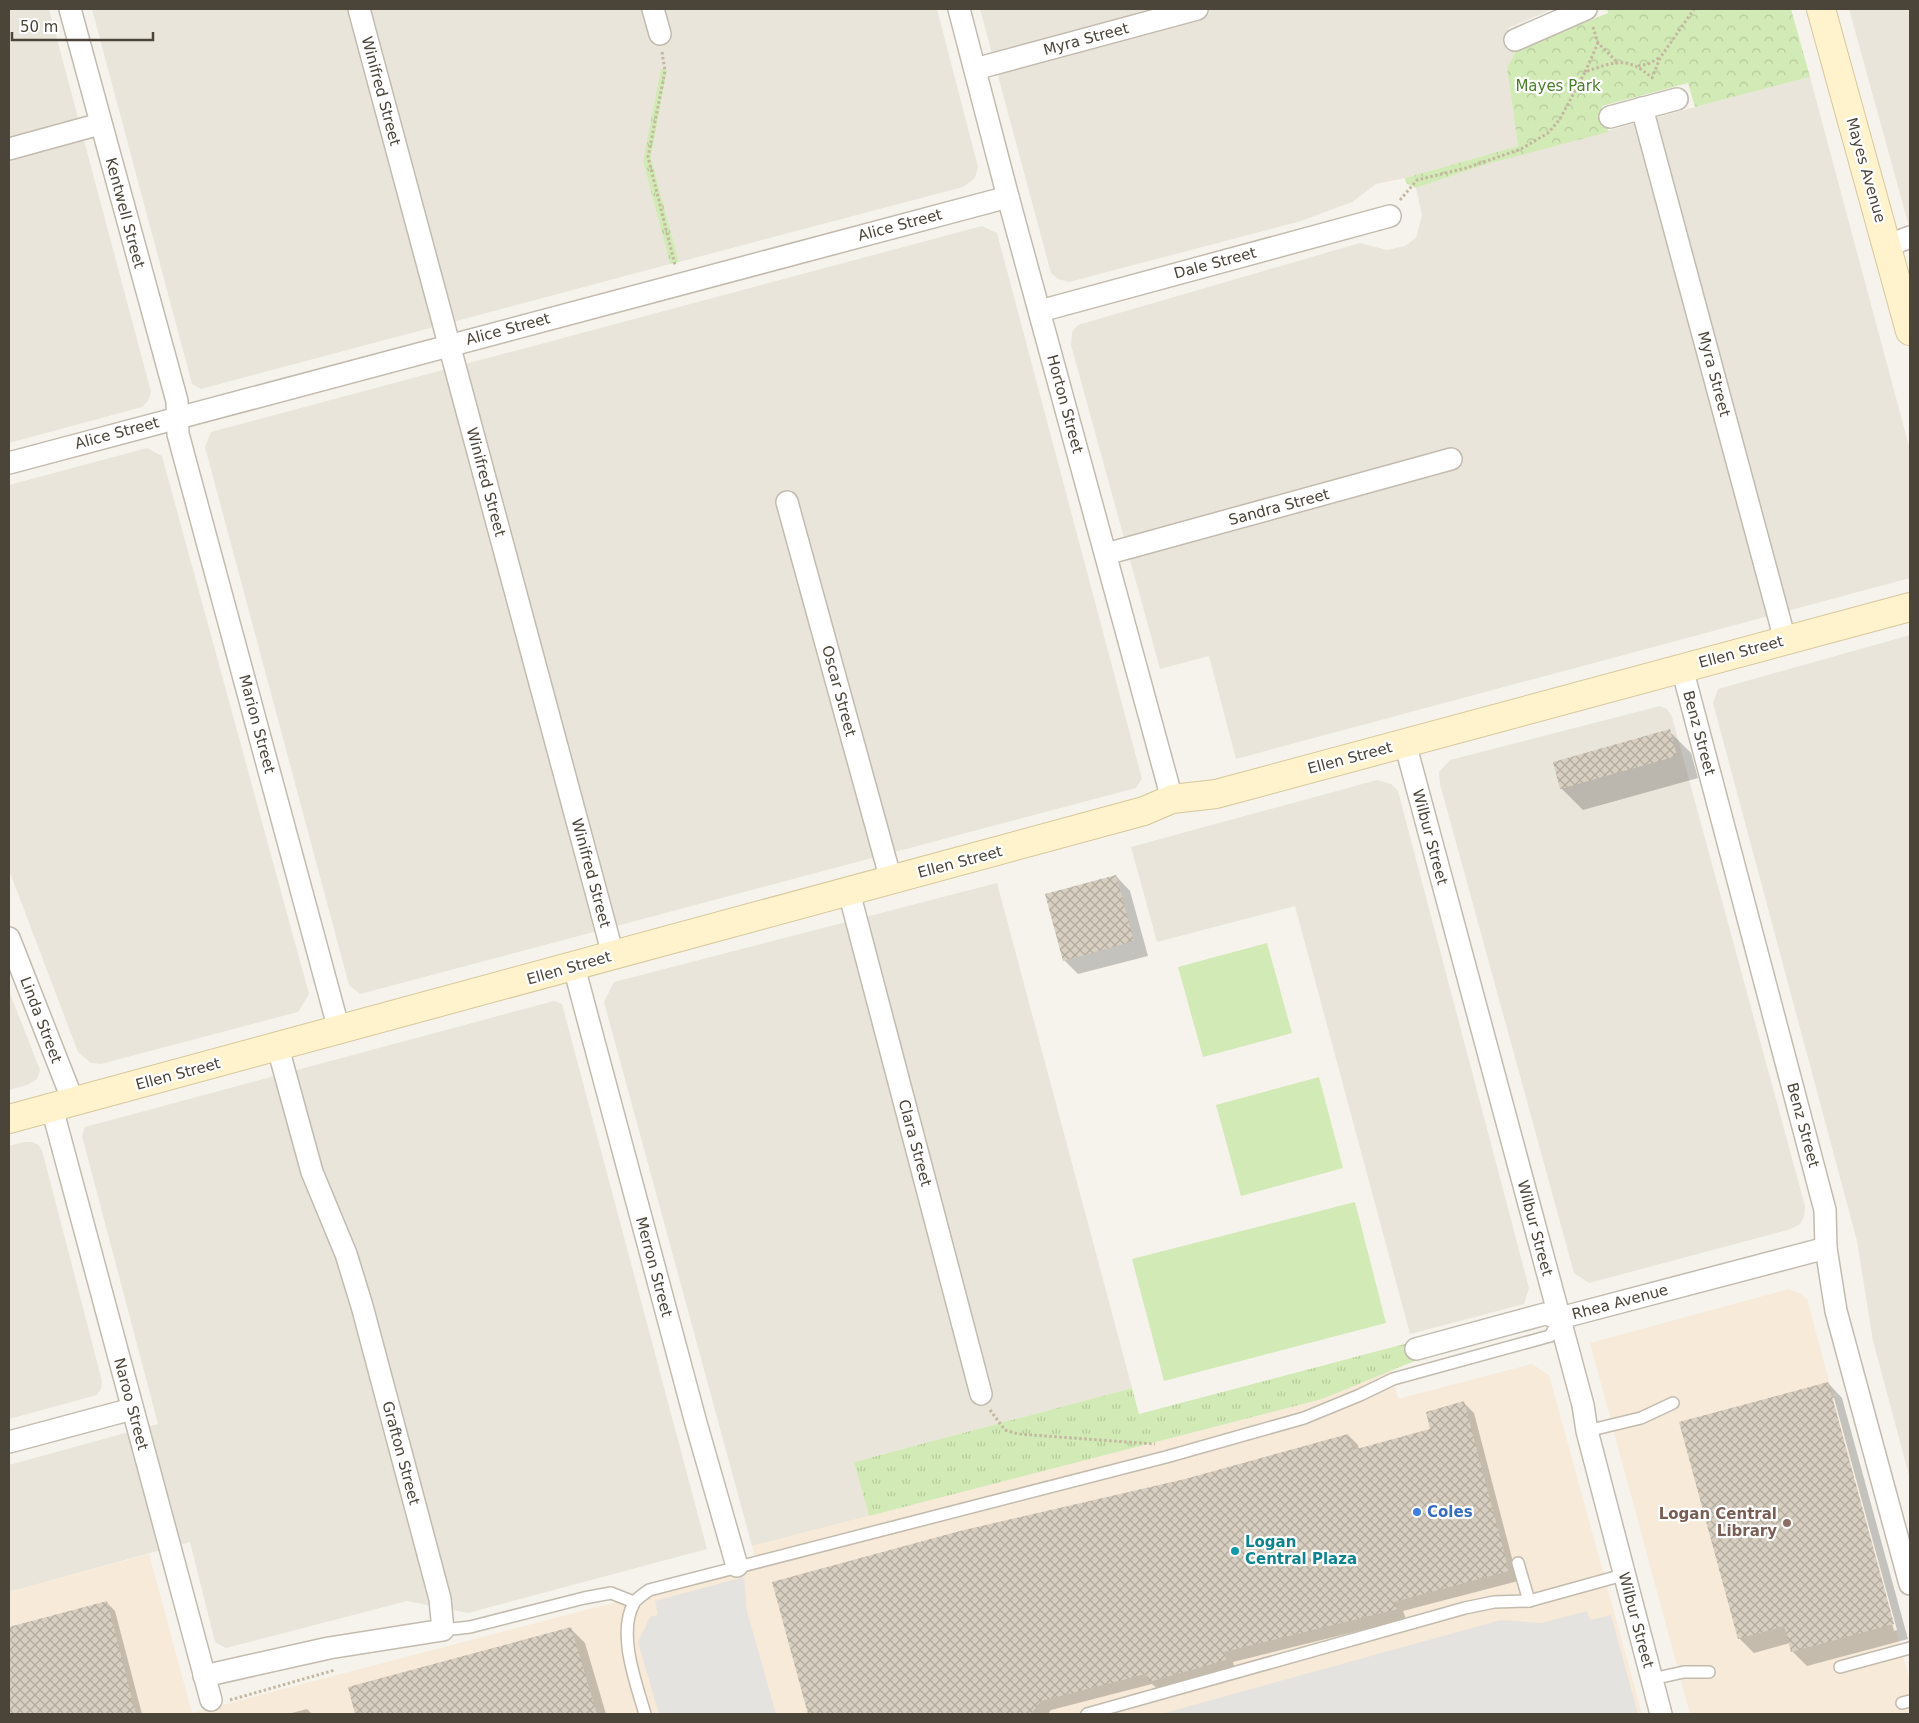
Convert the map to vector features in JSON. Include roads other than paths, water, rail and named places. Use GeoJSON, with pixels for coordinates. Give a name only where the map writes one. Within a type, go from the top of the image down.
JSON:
{"type":"FeatureCollection","features":[{"type":"Feature","properties":{"kind":"street","name":"Kentwell Street"},"geometry":{"type":"LineString","coordinates":[[70,9],[176,402],[177,417]]}},
{"type":"Feature","properties":{"kind":"street","name":"Winifred Street"},"geometry":{"type":"LineString","coordinates":[[359,9],[613,955]]}},
{"type":"Feature","properties":{"kind":"street"},"geometry":{"type":"LineString","coordinates":[[653,9],[660,34]]}},
{"type":"Feature","properties":{"kind":"street","name":"Horton Street"},"geometry":{"type":"LineString","coordinates":[[959,9],[1008,197],[1172,799]]}},
{"type":"Feature","properties":{"kind":"street","name":"Myra Street"},"geometry":{"type":"LineString","coordinates":[[975,69],[1197,9]]}},
{"type":"Feature","properties":{"kind":"street","name":"Mayes Avenue"},"geometry":{"type":"LineString","coordinates":[[1821,9],[1899,242],[1910,331]]}},
{"type":"Feature","properties":{"kind":"street"},"geometry":{"type":"LineString","coordinates":[[1515,40],[1548,15],[1590,17]]}},
{"type":"Feature","properties":{"kind":"street"},"geometry":{"type":"LineString","coordinates":[[1610,116],[1677,99]]}},
{"type":"Feature","properties":{"kind":"street","name":"Myra Street"},"geometry":{"type":"LineString","coordinates":[[1642,108],[1785,640]]}},
{"type":"Feature","properties":{"kind":"street"},"geometry":{"type":"LineString","coordinates":[[9,149],[100,124]]}},
{"type":"Feature","properties":{"kind":"street","name":"Alice Street"},"geometry":{"type":"LineString","coordinates":[[9,462],[679,282],[1008,197]]}},
{"type":"Feature","properties":{"kind":"street","name":"Dale Street"},"geometry":{"type":"LineString","coordinates":[[1040,311],[1390,216]]}},
{"type":"Feature","properties":{"kind":"street","name":"Marion Street"},"geometry":{"type":"LineString","coordinates":[[177,417],[181,443],[340,1030]]}},
{"type":"Feature","properties":{"kind":"street","name":"Sandra Street"},"geometry":{"type":"LineString","coordinates":[[1106,554],[1451,460]]}},
{"type":"Feature","properties":{"kind":"street","name":"Oscar Street"},"geometry":{"type":"LineString","coordinates":[[787,502],[891,880]]}},
{"type":"Feature","properties":{"kind":"street","name":"Ellen Street"},"geometry":{"type":"LineString","coordinates":[[9,1119],[278,1048],[613,955],[1144,812],[1172,799],[1216,794],[1910,607]]}},
{"type":"Feature","properties":{"kind":"street","name":"Benz Street"},"geometry":{"type":"LineString","coordinates":[[1682,668],[1826,1210],[1826,1248],[1836,1311],[1910,1584]]}},
{"type":"Feature","properties":{"kind":"street","name":"Wilbur Street"},"geometry":{"type":"LineString","coordinates":[[1405,743],[1583,1405],[1587,1431],[1623,1575],[1661,1714]]}},
{"type":"Feature","properties":{"kind":"street","name":"Clara Street"},"geometry":{"type":"LineString","coordinates":[[849,892],[981,1394]]}},
{"type":"Feature","properties":{"kind":"street","name":"Linda Street"},"geometry":{"type":"LineString","coordinates":[[9,938],[62,1105]]}},
{"type":"Feature","properties":{"kind":"street","name":"Merron Street"},"geometry":{"type":"LineString","coordinates":[[574,967],[691,1404],[737,1566]]}},
{"type":"Feature","properties":{"kind":"street","name":"Grafton Street"},"geometry":{"type":"LineString","coordinates":[[278,1048],[312,1172],[346,1254],[362,1306],[440,1599],[442,1630]]}},
{"type":"Feature","properties":{"kind":"street","name":"Naroo Street"},"geometry":{"type":"LineString","coordinates":[[62,1105],[132,1409],[211,1700]]}},
{"type":"Feature","properties":{"kind":"street","name":"Rhea Avenue"},"geometry":{"type":"LineString","coordinates":[[1416,1348],[1545,1314],[1560,1318],[1826,1248]]}},
{"type":"Feature","properties":{"kind":"street"},"geometry":{"type":"LineString","coordinates":[[9,1442],[132,1409]]}},
{"type":"Feature","properties":{"kind":"street"},"geometry":{"type":"LineString","coordinates":[[204,1676],[330,1648],[442,1630]]}},
{"type":"Feature","properties":{"kind":"lane"},"geometry":{"type":"LineString","coordinates":[[645,1714],[636,1681],[626,1629],[634,1602],[649,1590],[1166,1457],[1304,1418],[1393,1379],[1550,1336],[1560,1318]]}},
{"type":"Feature","properties":{"kind":"lane"},"geometry":{"type":"LineString","coordinates":[[1587,1431],[1641,1418],[1673,1403]]}},
{"type":"Feature","properties":{"kind":"lane"},"geometry":{"type":"LineString","coordinates":[[1518,1563],[1529,1601]]}},
{"type":"Feature","properties":{"kind":"lane"},"geometry":{"type":"LineString","coordinates":[[1087,1714],[1465,1608],[1494,1602],[1529,1601],[1623,1575]]}},
{"type":"Feature","properties":{"kind":"lane"},"geometry":{"type":"LineString","coordinates":[[442,1630],[470,1626],[611,1593],[634,1602]]}},
{"type":"Feature","properties":{"kind":"lane"},"geometry":{"type":"LineString","coordinates":[[1840,1667],[1910,1648]]}},
{"type":"Feature","properties":{"kind":"lane"},"geometry":{"type":"LineString","coordinates":[[1652,1679],[1684,1672],[1710,1672]]}},
{"type":"Feature","properties":{"kind":"place","name":"Coles"},"geometry":{"type":"Point","coordinates":[1417,1512]}},
{"type":"Feature","properties":{"kind":"place","name":"Logan Central Library"},"geometry":{"type":"Point","coordinates":[1787,1523]}},
{"type":"Feature","properties":{"kind":"place","name":"Logan Central Plaza"},"geometry":{"type":"Point","coordinates":[1235,1551]}},
{"type":"Feature","properties":{"kind":"park label","name":"Mayes Park"},"geometry":{"type":"Point","coordinates":[1558,86]}}]}
